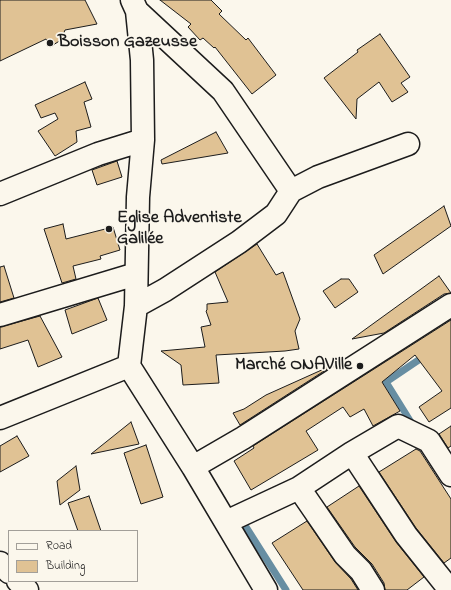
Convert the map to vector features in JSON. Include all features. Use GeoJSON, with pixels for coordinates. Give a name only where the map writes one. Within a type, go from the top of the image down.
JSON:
{"type":"FeatureCollection","features":[{"type":"Feature","properties":{"kind":"street"},"geometry":{"type":"LineString","coordinates":[[134,5],[142,60],[142,140],[138,197],[136,306],[129,366],[194,467],[266,590]]}},
{"type":"Feature","properties":{"kind":"street"},"geometry":{"type":"LineString","coordinates":[[134,5],[223,91],[291,191]]}},
{"type":"Feature","properties":{"kind":"street"},"geometry":{"type":"LineString","coordinates":[[0,194],[98,154],[142,140]]}},
{"type":"Feature","properties":{"kind":"street"},"geometry":{"type":"LineString","coordinates":[[136,306],[171,286],[239,242],[276,214],[291,191],[318,177],[408,144]]}},
{"type":"Feature","properties":{"kind":"street"},"geometry":{"type":"LineString","coordinates":[[0,315],[136,274]]}},
{"type":"Feature","properties":{"kind":"street"},"geometry":{"type":"LineString","coordinates":[[194,467],[451,305]]}},
{"type":"Feature","properties":{"kind":"street"},"geometry":{"type":"LineString","coordinates":[[0,418],[129,366]]}},
{"type":"Feature","properties":{"kind":"street"},"geometry":{"type":"LineString","coordinates":[[226,522],[300,488],[352,453],[398,426],[429,441],[451,475]]}},
{"type":"Feature","properties":{"kind":"street"},"geometry":{"type":"LineString","coordinates":[[352,453],[406,535],[447,588]]}},
{"type":"Feature","properties":{"kind":"street"},"geometry":{"type":"LineString","coordinates":[[300,488],[337,543],[361,571],[373,590]]}},
{"type":"Feature","properties":{"kind":"street"},"geometry":{"type":"LineString","coordinates":[[0,563],[8,571]]}},
{"type":"Feature","properties":{"kind":"street"},"geometry":{"type":"LineString","coordinates":[[19,582],[27,590]]}},
{"type":"Feature","properties":{"kind":"building"},"geometry":{"type":"Polygon","coordinates":[[[0,0],[85,0],[97,24],[65,30],[61,40],[50,47],[46,39],[0,61],[0,0]]]}},
{"type":"Feature","properties":{"kind":"building"},"geometry":{"type":"Polygon","coordinates":[[[160,0],[211,0],[222,11],[219,14],[246,40],[248,38],[276,75],[252,94],[215,47],[214,48],[203,38],[200,40],[188,27],[191,24],[160,0]]]}},
{"type":"Feature","properties":{"kind":"building"},"geometry":{"type":"Polygon","coordinates":[[[380,34],[410,77],[401,83],[408,92],[392,102],[379,82],[357,99],[356,119],[324,78],[358,52],[357,50],[380,34]]]}},
{"type":"Feature","properties":{"kind":"building"},"geometry":{"type":"Polygon","coordinates":[[[85,82],[92,99],[84,102],[91,127],[76,131],[77,142],[55,156],[38,131],[58,119],[55,113],[41,118],[35,105],[85,82]]]}},
{"type":"Feature","properties":{"kind":"building"},"geometry":{"type":"Polygon","coordinates":[[[216,132],[228,153],[162,164],[161,160],[216,132]]]}},
{"type":"Feature","properties":{"kind":"building"},"geometry":{"type":"Polygon","coordinates":[[[117,161],[122,177],[97,185],[92,170],[117,161]]]}},
{"type":"Feature","properties":{"kind":"building"},"geometry":{"type":"Polygon","coordinates":[[[444,206],[451,226],[383,274],[374,255],[444,206]]]}},
{"type":"Feature","properties":{"kind":"building"},"geometry":{"type":"Polygon","coordinates":[[[63,224],[66,239],[113,227],[120,250],[100,256],[101,259],[73,266],[76,279],[62,283],[44,229],[63,224]]]}},
{"type":"Feature","properties":{"kind":"building"},"geometry":{"type":"Polygon","coordinates":[[[257,244],[276,275],[283,272],[300,319],[295,331],[299,349],[216,355],[219,383],[183,385],[181,365],[161,351],[205,347],[201,327],[211,325],[206,311],[207,304],[228,302],[215,272],[257,244]]]}},
{"type":"Feature","properties":{"kind":"building"},"geometry":{"type":"Polygon","coordinates":[[[4,266],[14,298],[0,302],[0,267],[4,266]]]}},
{"type":"Feature","properties":{"kind":"building"},"geometry":{"type":"Polygon","coordinates":[[[439,276],[451,293],[444,294],[384,333],[352,339],[439,276]]]}},
{"type":"Feature","properties":{"kind":"building"},"geometry":{"type":"Polygon","coordinates":[[[341,279],[349,279],[358,292],[335,308],[323,291],[341,279]]]}},
{"type":"Feature","properties":{"kind":"building"},"geometry":{"type":"Polygon","coordinates":[[[98,298],[107,320],[72,334],[65,310],[98,298]]]}},
{"type":"Feature","properties":{"kind":"building"},"geometry":{"type":"Polygon","coordinates":[[[40,316],[62,357],[38,367],[28,340],[0,349],[0,327],[40,316]]]}},
{"type":"Feature","properties":{"kind":"building"},"geometry":{"type":"Polygon","coordinates":[[[451,320],[451,408],[429,422],[419,407],[442,391],[415,355],[382,382],[400,411],[373,426],[364,409],[350,417],[343,407],[306,431],[318,450],[251,490],[234,461],[254,448],[253,446],[451,320]]]}},
{"type":"Feature","properties":{"kind":"building"},"geometry":{"type":"Polygon","coordinates":[[[335,364],[240,425],[233,413],[244,409],[266,395],[335,364]]]}},
{"type":"Feature","properties":{"kind":"building"},"geometry":{"type":"Polygon","coordinates":[[[131,422],[139,444],[91,454],[131,422]]]}},
{"type":"Feature","properties":{"kind":"building"},"geometry":{"type":"Polygon","coordinates":[[[451,426],[451,446],[448,448],[439,434],[451,426]]]}},
{"type":"Feature","properties":{"kind":"building"},"geometry":{"type":"Polygon","coordinates":[[[17,436],[29,456],[0,472],[0,446],[17,436]]]}},
{"type":"Feature","properties":{"kind":"building"},"geometry":{"type":"Polygon","coordinates":[[[146,445],[163,497],[141,504],[124,453],[146,445]]]}},
{"type":"Feature","properties":{"kind":"building"},"geometry":{"type":"Polygon","coordinates":[[[416,449],[420,451],[451,499],[451,558],[444,563],[416,528],[379,472],[416,449]]]}},
{"type":"Feature","properties":{"kind":"building"},"geometry":{"type":"Polygon","coordinates":[[[76,466],[80,490],[60,505],[57,481],[76,466]]]}},
{"type":"Feature","properties":{"kind":"building"},"geometry":{"type":"Polygon","coordinates":[[[359,486],[396,542],[424,577],[407,590],[385,590],[384,583],[372,564],[355,547],[327,507],[359,486]]]}},
{"type":"Feature","properties":{"kind":"building"},"geometry":{"type":"Polygon","coordinates":[[[89,496],[101,530],[78,530],[68,503],[89,496]]]}},
{"type":"Feature","properties":{"kind":"building"},"geometry":{"type":"Polygon","coordinates":[[[307,521],[335,562],[351,579],[358,590],[303,590],[272,543],[307,521]]]}},
{"type":"Feature","properties":{"kind":"waterway"},"geometry":{"type":"LineString","coordinates":[[414,427],[386,382],[426,355]]}},
{"type":"Feature","properties":{"kind":"waterway"},"geometry":{"type":"LineString","coordinates":[[246,527],[286,590]]}},
{"type":"Feature","properties":{"kind":"place","name":"Boisson Gazeusse"},"geometry":{"type":"Point","coordinates":[50,43]}},
{"type":"Feature","properties":{"kind":"place","name":"Eglise Adventiste Galilée"},"geometry":{"type":"Point","coordinates":[109,229]}},
{"type":"Feature","properties":{"kind":"place","name":"Marché ONAVille"},"geometry":{"type":"Point","coordinates":[360,366]}}]}
